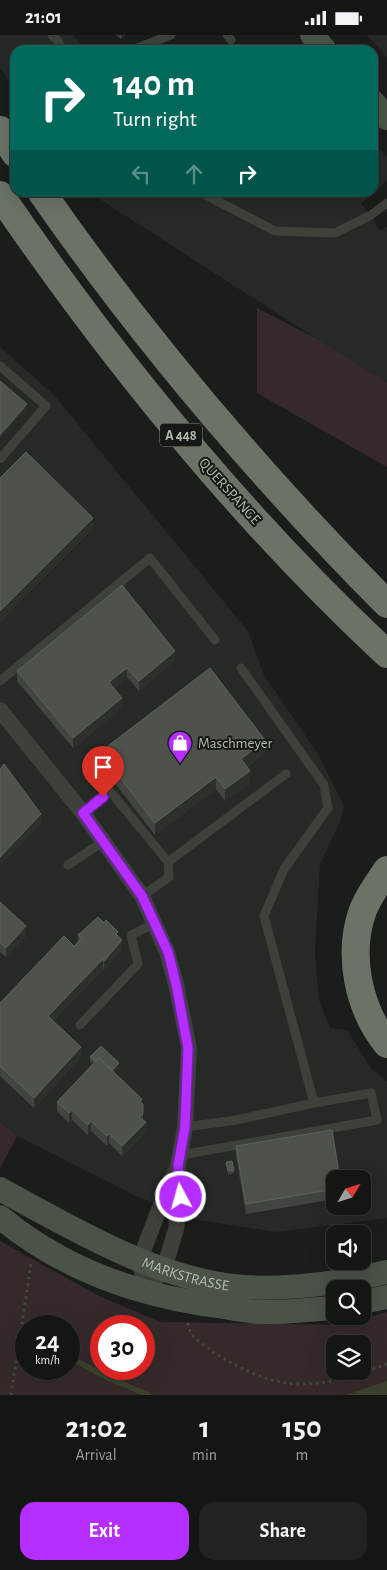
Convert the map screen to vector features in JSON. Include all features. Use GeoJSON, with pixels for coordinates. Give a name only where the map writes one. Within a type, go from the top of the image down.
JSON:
{"type":"FeatureCollection","features":[{"type":"Feature","properties":{"kind":"highway"},"geometry":{"type":"LineString","coordinates":[[0,130],[10,145]]}},
{"type":"Feature","properties":{"kind":"highway","name":"QUERSPANGE"},"geometry":{"type":"LineString","coordinates":[[0,195],[113,352],[201,459],[283,549],[387,653]]}},
{"type":"Feature","properties":{"kind":"highway","name":"A 448"},"geometry":{"type":"LineString","coordinates":[[45,197],[137,324],[207,410],[275,488],[387,604]]}},
{"type":"Feature","properties":{"kind":"highway"},"geometry":{"type":"LineString","coordinates":[[387,870],[373,889],[363,911],[357,941],[357,976],[362,1000],[370,1018],[387,1044]]}},
{"type":"Feature","properties":{"kind":"main road"},"geometry":{"type":"LineString","coordinates":[[312,35],[321,45]]}},
{"type":"Feature","properties":{"kind":"main road"},"geometry":{"type":"LineString","coordinates":[[378,108],[387,118]]}},
{"type":"Feature","properties":{"kind":"main road","name":"MARKSTRASSE"},"geometry":{"type":"LineString","coordinates":[[0,1189],[92,1238],[164,1269],[195,1278],[243,1287],[302,1287],[347,1281],[387,1272]]}},
{"type":"Feature","properties":{"kind":"main road","name":"MARKSTRASSE"},"geometry":{"type":"LineString","coordinates":[[0,1217],[38,1244],[76,1266],[144,1293],[188,1303],[259,1312],[326,1308]]}},
{"type":"Feature","properties":{"kind":"main road"},"geometry":{"type":"LineString","coordinates":[[371,1300],[387,1297]]}},
{"type":"Feature","properties":{"kind":"street"},"geometry":{"type":"LineString","coordinates":[[0,709],[104,841],[142,896],[168,952],[188,1048],[185,1127],[179,1160],[140,1259],[144,1293]]}},
{"type":"Feature","properties":{"kind":"street"},"geometry":{"type":"LineString","coordinates":[[144,1293],[164,1269],[176,1229],[181,1197],[179,1160]]}},
{"type":"Feature","properties":{"kind":"lane"},"geometry":{"type":"LineString","coordinates":[[52,35],[60,45]]}},
{"type":"Feature","properties":{"kind":"lane"},"geometry":{"type":"LineString","coordinates":[[145,45],[171,35]]}},
{"type":"Feature","properties":{"kind":"lane"},"geometry":{"type":"LineString","coordinates":[[210,197],[275,231],[335,233],[371,215],[387,203]]}},
{"type":"Feature","properties":{"kind":"lane"},"geometry":{"type":"LineString","coordinates":[[0,367],[46,407],[0,459]]}},
{"type":"Feature","properties":{"kind":"lane"},"geometry":{"type":"LineString","coordinates":[[0,681],[150,559],[215,640]]}},
{"type":"Feature","properties":{"kind":"lane"},"geometry":{"type":"LineString","coordinates":[[240,668],[324,785],[328,808],[284,869],[264,916],[314,1103]]}},
{"type":"Feature","properties":{"kind":"lane"},"geometry":{"type":"LineString","coordinates":[[168,862],[286,774]]}},
{"type":"Feature","properties":{"kind":"lane"},"geometry":{"type":"LineString","coordinates":[[83,813],[110,791],[168,862],[169,877],[142,896]]}},
{"type":"Feature","properties":{"kind":"lane"},"geometry":{"type":"LineString","coordinates":[[68,865],[104,841]]}},
{"type":"Feature","properties":{"kind":"lane"},"geometry":{"type":"LineString","coordinates":[[80,1025],[138,964],[131,935],[156,923]]}},
{"type":"Feature","properties":{"kind":"lane"},"geometry":{"type":"LineString","coordinates":[[179,1160],[377,1120],[371,1093],[236,1120],[185,1127]]}},
{"type":"Feature","properties":{"kind":"path"},"geometry":{"type":"LineString","coordinates":[[11,1395],[26,1287],[38,1244]]}},
{"type":"Feature","properties":{"kind":"path"},"geometry":{"type":"LineString","coordinates":[[188,1303],[188,1326],[194,1338],[248,1372],[281,1385],[310,1386],[341,1381],[387,1364]]}},
{"type":"Feature","properties":{"kind":"shaded area"},"geometry":{"type":"Polygon","coordinates":[[[0,35],[72,35],[82,45],[10,45],[10,82],[0,68],[0,35]]]}},
{"type":"Feature","properties":{"kind":"shaded area"},"geometry":{"type":"Polygon","coordinates":[[[367,35],[387,35],[387,58],[378,48],[378,45],[376,45],[367,35]]]}},
{"type":"Feature","properties":{"kind":"shaded area"},"geometry":{"type":"Polygon","coordinates":[[[378,147],[387,157],[387,180],[378,190],[378,147]]]}},
{"type":"Feature","properties":{"kind":"shaded area"},"geometry":{"type":"Polygon","coordinates":[[[96,197],[369,197],[361,203],[380,230],[387,227],[387,382],[96,197]]]}},
{"type":"Feature","properties":{"kind":"shaded area"},"geometry":{"type":"Polygon","coordinates":[[[257,308],[317,339],[387,382],[387,467],[257,393],[257,308]]]}},
{"type":"Feature","properties":{"kind":"shaded area"},"geometry":{"type":"Polygon","coordinates":[[[0,347],[53,394],[248,631],[264,675],[318,754],[344,806],[341,820],[320,864],[315,952],[319,1000],[330,1028],[347,1030],[371,1068],[387,1081],[387,1218],[276,1232],[198,1220],[138,1197],[17,1136],[0,1121],[0,347]]]}},
{"type":"Feature","properties":{"kind":"shaded area"},"geometry":{"type":"Polygon","coordinates":[[[0,1121],[17,1136],[0,1168],[0,1121]]]}},
{"type":"Feature","properties":{"kind":"shaded area"},"geometry":{"type":"Polygon","coordinates":[[[0,1241],[99,1296],[144,1315],[90,1315],[90,1380],[155,1380],[155,1319],[161,1322],[371,1325],[371,1317],[387,1312],[387,1395],[0,1395],[0,1241]]]}},
{"type":"Feature","properties":{"kind":"shaded area"},"geometry":{"type":"Polygon","coordinates":[[[387,1381],[387,1395],[346,1395],[387,1381]]]}},
{"type":"Feature","properties":{"kind":"building"},"geometry":{"type":"Polygon","coordinates":[[[0,381],[27,404],[0,435],[0,381]]]}},
{"type":"Feature","properties":{"kind":"building"},"geometry":{"type":"Polygon","coordinates":[[[26,452],[93,518],[0,611],[0,478],[26,452]]]}},
{"type":"Feature","properties":{"kind":"building"},"geometry":{"type":"Polygon","coordinates":[[[122,585],[175,651],[139,681],[127,668],[109,682],[122,698],[73,738],[17,671],[122,585]]]}},
{"type":"Feature","properties":{"kind":"building"},"geometry":{"type":"Polygon","coordinates":[[[210,668],[265,740],[241,759],[250,771],[225,789],[216,777],[155,823],[100,752],[210,668]]]}},
{"type":"Feature","properties":{"kind":"building"},"geometry":{"type":"Polygon","coordinates":[[[4,764],[41,814],[0,857],[0,769],[4,764]]]}},
{"type":"Feature","properties":{"kind":"building"},"geometry":{"type":"Polygon","coordinates":[[[0,902],[26,926],[6,948],[0,942],[0,902]]]}},
{"type":"Feature","properties":{"kind":"building"},"geometry":{"type":"Polygon","coordinates":[[[98,917],[104,923],[106,920],[118,932],[116,934],[122,940],[104,961],[103,959],[48,1016],[81,1047],[34,1098],[0,1066],[0,1003],[64,936],[74,946],[82,938],[78,935],[98,917]]]}},
{"type":"Feature","properties":{"kind":"building"},"geometry":{"type":"Polygon","coordinates":[[[101,1046],[119,1063],[112,1071],[99,1058],[95,1061],[90,1057],[101,1046]]]}},
{"type":"Feature","properties":{"kind":"building"},"geometry":{"type":"Polygon","coordinates":[[[99,1058],[142,1099],[140,1102],[143,1104],[143,1113],[139,1117],[146,1122],[122,1146],[109,1134],[107,1136],[91,1121],[88,1125],[72,1110],[69,1113],[57,1102],[99,1058]]]}},
{"type":"Feature","properties":{"kind":"building"},"geometry":{"type":"Polygon","coordinates":[[[332,1130],[339,1170],[326,1170],[326,1191],[246,1204],[236,1146],[332,1130]]]}},
{"type":"Feature","properties":{"kind":"building"},"geometry":{"type":"Polygon","coordinates":[[[232,1161],[234,1170],[228,1171],[226,1162],[232,1161]]]}},
{"type":"Feature","properties":{"kind":"waterway"},"geometry":{"type":"LineString","coordinates":[[80,1363],[110,1379],[149,1395]]}},
{"type":"Feature","properties":{"kind":"place","name":"Maschmeyer"},"geometry":{"type":"Point","coordinates":[180,764]}},
{"type":"Feature","properties":{"kind":"route"},"geometry":{"type":"LineString","coordinates":[[103,797],[83,813],[125,869],[142,896],[168,952],[176,984],[188,1048],[185,1127],[178,1166],[181,1197]]}}]}
